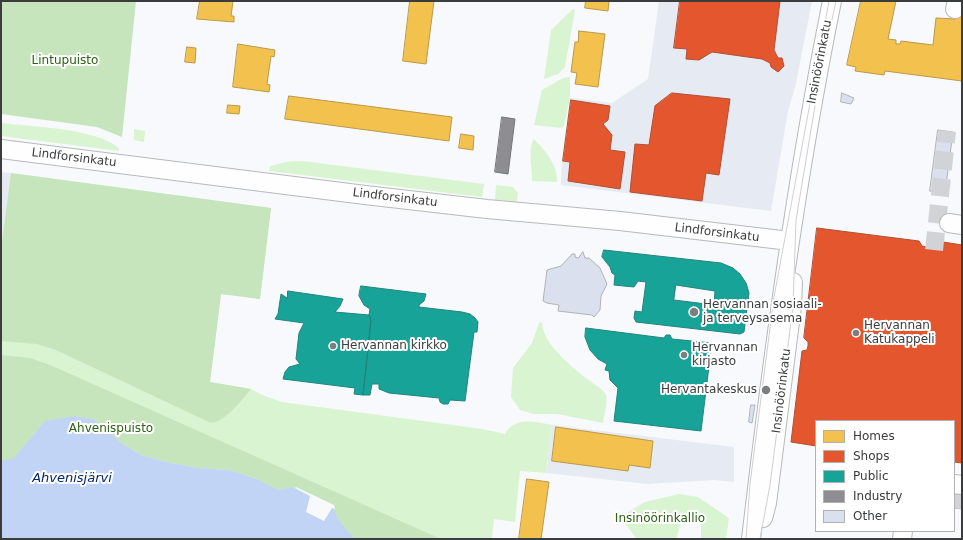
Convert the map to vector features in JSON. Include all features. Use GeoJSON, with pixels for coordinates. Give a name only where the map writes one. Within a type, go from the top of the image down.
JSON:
{"type":"FeatureCollection","features":[{"type":"Feature","properties":{"kind":"street","name":"Insinöörinkatu"},"geometry":{"type":"LineString","coordinates":[[750,539],[772,362],[790,241],[812,107],[832,1]]}},
{"type":"Feature","properties":{"kind":"street","name":"Lindforsinkatu"},"geometry":{"type":"LineString","coordinates":[[1,149],[381,197],[487,209],[620,220],[790,241]]}},
{"type":"Feature","properties":{"kind":"street","name":"Insinöörinkatu"},"geometry":{"type":"LineString","coordinates":[[758,539],[767,503],[792,306],[793,258],[790,241]]}},
{"type":"Feature","properties":{"kind":"shaded area"},"geometry":{"type":"Polygon","coordinates":[[[659,1],[812,1],[795,88],[788,111],[771,211],[561,185],[562,161],[570,98],[612,103],[648,79],[659,1]]]}},
{"type":"Feature","properties":{"kind":"shaded area"},"geometry":{"type":"Polygon","coordinates":[[[1,172],[11,173],[1,249],[1,172]]]}},
{"type":"Feature","properties":{"kind":"shaded area"},"geometry":{"type":"Polygon","coordinates":[[[552,425],[734,447],[734,482],[714,480],[648,484],[546,473],[552,425]]]}},
{"type":"Feature","properties":{"kind":"green space","name":"Lintupuisto"},"geometry":{"type":"Polygon","coordinates":[[[1,1],[136,1],[122,137],[97,127],[1,114],[1,1]]]}},
{"type":"Feature","properties":{"kind":"green space"},"geometry":{"type":"Polygon","coordinates":[[[573,9],[575,10],[565,67],[558,74],[544,79],[551,30],[573,9]]]}},
{"type":"Feature","properties":{"kind":"green space"},"geometry":{"type":"Polygon","coordinates":[[[570,77],[570,98],[564,126],[561,128],[534,125],[542,90],[563,78],[570,77]]]}},
{"type":"Feature","properties":{"kind":"green space"},"geometry":{"type":"Polygon","coordinates":[[[1,123],[80,132],[108,141],[119,148],[119,151],[1,136],[1,123]]]}},
{"type":"Feature","properties":{"kind":"green space"},"geometry":{"type":"Polygon","coordinates":[[[134,129],[145,131],[144,142],[134,140],[134,129]]]}},
{"type":"Feature","properties":{"kind":"green space"},"geometry":{"type":"Polygon","coordinates":[[[534,139],[543,149],[556,170],[557,182],[532,181],[531,149],[534,139]]]}},
{"type":"Feature","properties":{"kind":"green space"},"geometry":{"type":"Polygon","coordinates":[[[291,161],[302,161],[484,184],[482,197],[269,171],[270,166],[291,161]]]}},
{"type":"Feature","properties":{"kind":"green space","name":"Ahvenispuisto"},"geometry":{"type":"Polygon","coordinates":[[[11,173],[271,208],[260,299],[221,294],[210,382],[251,389],[262,395],[282,402],[482,429],[505,434],[509,428],[520,422],[552,425],[546,473],[520,471],[515,522],[494,519],[492,539],[1,539],[1,249],[11,173]]]}},
{"type":"Feature","properties":{"kind":"green space"},"geometry":{"type":"Polygon","coordinates":[[[11,173],[271,208],[260,299],[221,294],[210,382],[251,389],[233,410],[222,419],[211,423],[56,350],[37,344],[1,341],[1,249],[11,173]]]}},
{"type":"Feature","properties":{"kind":"green space"},"geometry":{"type":"Polygon","coordinates":[[[496,185],[513,187],[518,193],[517,202],[495,200],[496,185]]]}},
{"type":"Feature","properties":{"kind":"green space"},"geometry":{"type":"Polygon","coordinates":[[[542,322],[543,330],[547,339],[560,355],[605,393],[606,405],[603,423],[557,414],[533,414],[520,410],[511,397],[513,368],[532,343],[539,323],[542,322]]]}},
{"type":"Feature","properties":{"kind":"green space"},"geometry":{"type":"Polygon","coordinates":[[[1,355],[30,358],[50,365],[441,539],[355,539],[339,520],[332,507],[292,487],[279,490],[254,478],[229,470],[198,468],[166,462],[141,455],[121,443],[95,420],[45,421],[14,459],[1,461],[1,355]]]}},
{"type":"Feature","properties":{"kind":"green space","name":"Insinöörinkallio"},"geometry":{"type":"Polygon","coordinates":[[[679,494],[698,497],[729,518],[726,539],[701,539],[701,523],[697,510],[683,515],[676,539],[637,539],[620,517],[645,502],[679,494]]]}},
{"type":"Feature","properties":{"kind":"water","name":"Ahvenisjärvi"},"geometry":{"type":"Polygon","coordinates":[[[76,416],[95,420],[121,443],[141,455],[166,462],[198,468],[229,470],[254,478],[279,490],[292,487],[333,507],[339,520],[355,539],[1,539],[1,461],[14,458],[45,421],[76,416]]]}},
{"type":"Feature","properties":{"kind":"pier"},"geometry":{"type":"Polygon","coordinates":[[[296,487],[334,505],[335,509],[332,508],[324,521],[306,512],[310,496],[295,488],[296,487]]]}},
{"type":"Feature","properties":{"kind":"building: Homes"},"geometry":{"type":"Polygon","coordinates":[[[200,1],[233,1],[231,16],[234,16],[234,22],[197,19],[200,1]]]}},
{"type":"Feature","properties":{"kind":"building: Homes"},"geometry":{"type":"Polygon","coordinates":[[[410,1],[434,1],[426,64],[403,61],[410,1]]]}},
{"type":"Feature","properties":{"kind":"building: Homes"},"geometry":{"type":"Polygon","coordinates":[[[586,1],[609,1],[608,11],[585,8],[586,1]]]}},
{"type":"Feature","properties":{"kind":"building: Homes"},"geometry":{"type":"Polygon","coordinates":[[[861,1],[896,1],[888,39],[896,40],[896,44],[900,44],[901,41],[933,45],[936,18],[955,19],[955,15],[962,16],[962,81],[885,71],[884,75],[855,71],[856,67],[847,65],[861,1]]]}},
{"type":"Feature","properties":{"kind":"building: Homes"},"geometry":{"type":"Polygon","coordinates":[[[579,31],[605,34],[598,87],[575,84],[577,73],[571,72],[575,42],[578,42],[579,31]]]}},
{"type":"Feature","properties":{"kind":"building: Homes"},"geometry":{"type":"Polygon","coordinates":[[[238,44],[275,50],[274,57],[271,56],[267,84],[270,85],[269,92],[233,87],[238,44]]]}},
{"type":"Feature","properties":{"kind":"building: Homes"},"geometry":{"type":"Polygon","coordinates":[[[187,47],[196,48],[195,63],[185,62],[187,47]]]}},
{"type":"Feature","properties":{"kind":"building: Homes"},"geometry":{"type":"Polygon","coordinates":[[[289,96],[452,117],[449,141],[285,119],[289,96]]]}},
{"type":"Feature","properties":{"kind":"building: Homes"},"geometry":{"type":"Polygon","coordinates":[[[228,105],[240,106],[239,114],[227,113],[228,105]]]}},
{"type":"Feature","properties":{"kind":"building: Homes"},"geometry":{"type":"Polygon","coordinates":[[[461,134],[474,136],[473,150],[459,148],[461,134]]]}},
{"type":"Feature","properties":{"kind":"building: Homes"},"geometry":{"type":"Polygon","coordinates":[[[556,427],[653,441],[650,468],[629,465],[628,471],[552,461],[556,427]]]}},
{"type":"Feature","properties":{"kind":"building: Homes"},"geometry":{"type":"Polygon","coordinates":[[[527,479],[549,482],[541,539],[519,539],[527,479]]]}},
{"type":"Feature","properties":{"kind":"building: Shops"},"geometry":{"type":"Polygon","coordinates":[[[680,1],[780,1],[774,50],[778,58],[782,58],[784,66],[778,72],[771,67],[770,63],[762,59],[712,52],[699,60],[686,59],[687,49],[674,48],[680,1]]]}},
{"type":"Feature","properties":{"kind":"building: Shops"},"geometry":{"type":"Polygon","coordinates":[[[672,93],[730,99],[719,175],[706,173],[702,201],[630,192],[635,144],[649,145],[655,106],[672,93]]]}},
{"type":"Feature","properties":{"kind":"building: Shops"},"geometry":{"type":"Polygon","coordinates":[[[571,100],[610,106],[608,120],[603,124],[612,135],[610,150],[625,152],[620,189],[568,181],[570,162],[563,161],[571,100]]]}},
{"type":"Feature","properties":{"kind":"building: Shops"},"geometry":{"type":"Polygon","coordinates":[[[817,228],[919,241],[922,246],[933,248],[934,244],[943,245],[943,242],[962,245],[962,463],[955,462],[955,420],[815,420],[815,446],[791,442],[802,351],[807,350],[808,346],[808,342],[804,338],[817,228]]]}},
{"type":"Feature","properties":{"kind":"building: Public"},"geometry":{"type":"Polygon","coordinates":[[[604,250],[721,263],[733,268],[740,274],[746,283],[749,293],[744,332],[740,334],[636,322],[634,318],[635,311],[642,312],[646,282],[638,281],[634,287],[614,285],[615,275],[612,273],[610,267],[602,257],[604,250]],[[676,285],[674,300],[714,305],[715,291],[676,285]]]}},
{"type":"Feature","properties":{"kind":"building: Public"},"geometry":{"type":"Polygon","coordinates":[[[361,286],[426,294],[424,301],[419,305],[419,307],[462,312],[470,314],[475,318],[478,322],[477,332],[474,332],[465,401],[450,400],[448,404],[443,404],[440,402],[439,398],[389,393],[379,389],[379,384],[372,384],[370,395],[363,395],[371,320],[369,315],[370,309],[364,305],[359,296],[361,286]]]}},
{"type":"Feature","properties":{"kind":"building: Public","name":"Hervannan kirkko"},"geometry":{"type":"Polygon","coordinates":[[[288,291],[343,299],[335,312],[369,315],[371,320],[363,395],[354,394],[355,388],[283,379],[285,372],[289,367],[300,364],[296,359],[299,333],[304,323],[275,319],[278,314],[281,294],[287,298],[288,291]]]}},
{"type":"Feature","properties":{"kind":"building: Public"},"geometry":{"type":"Polygon","coordinates":[[[586,328],[664,338],[666,335],[670,335],[672,339],[712,343],[713,345],[711,350],[701,431],[614,421],[618,388],[610,380],[609,371],[605,370],[607,364],[598,359],[590,350],[585,337],[586,328]]]}},
{"type":"Feature","properties":{"kind":"building: Industry"},"geometry":{"type":"Polygon","coordinates":[[[502,117],[515,119],[508,174],[495,172],[502,117]]]}},
{"type":"Feature","properties":{"kind":"building: Other"},"geometry":{"type":"Polygon","coordinates":[[[842,93],[854,98],[851,104],[841,102],[842,93]]]}},
{"type":"Feature","properties":{"kind":"building: Other"},"geometry":{"type":"Polygon","coordinates":[[[938,130],[953,132],[945,193],[930,191],[938,130]]]}},
{"type":"Feature","properties":{"kind":"building: Other"},"geometry":{"type":"Polygon","coordinates":[[[583,252],[585,258],[589,258],[600,268],[607,284],[601,296],[600,310],[594,317],[592,315],[558,311],[559,305],[543,301],[547,270],[561,266],[572,254],[575,254],[575,257],[578,258],[583,252]]]}},
{"type":"Feature","properties":{"kind":"building: Other"},"geometry":{"type":"Polygon","coordinates":[[[751,405],[755,405],[752,423],[749,422],[751,405]]]}},
{"type":"Feature","properties":{"kind":"building: Other"},"geometry":{"type":"Polygon","coordinates":[[[955,492],[962,493],[962,509],[955,508],[955,492]]]}},
{"type":"Feature","properties":{"kind":"tunnel"},"geometry":{"type":"LineString","coordinates":[[934,250],[947,131]]}},
{"type":"Feature","properties":{"kind":"tunnel"},"geometry":{"type":"LineString","coordinates":[[955,499],[962,500]]}},
{"type":"Feature","properties":{"kind":"tram line"},"geometry":{"type":"LineString","coordinates":[[746,539],[750,484],[774,297],[829,1]]}},
{"type":"Feature","properties":{"kind":"tram line"},"geometry":{"type":"LineString","coordinates":[[760,539],[770,485],[793,306],[796,220],[820,76],[836,1]]}},
{"type":"Feature","properties":{"kind":"place","name":"Hervannan sosiaali- ja terveysasema"},"geometry":{"type":"Point","coordinates":[694,312]}},
{"type":"Feature","properties":{"kind":"place","name":"Hervannan Katukappeli"},"geometry":{"type":"Point","coordinates":[856,333]}},
{"type":"Feature","properties":{"kind":"place","name":"Hervannan kirkko"},"geometry":{"type":"Point","coordinates":[333,346]}},
{"type":"Feature","properties":{"kind":"place","name":"Hervannan kirjasto"},"geometry":{"type":"Point","coordinates":[684,355]}},
{"type":"Feature","properties":{"kind":"place","name":"Hervantakeskus"},"geometry":{"type":"Point","coordinates":[766,390]}}]}
